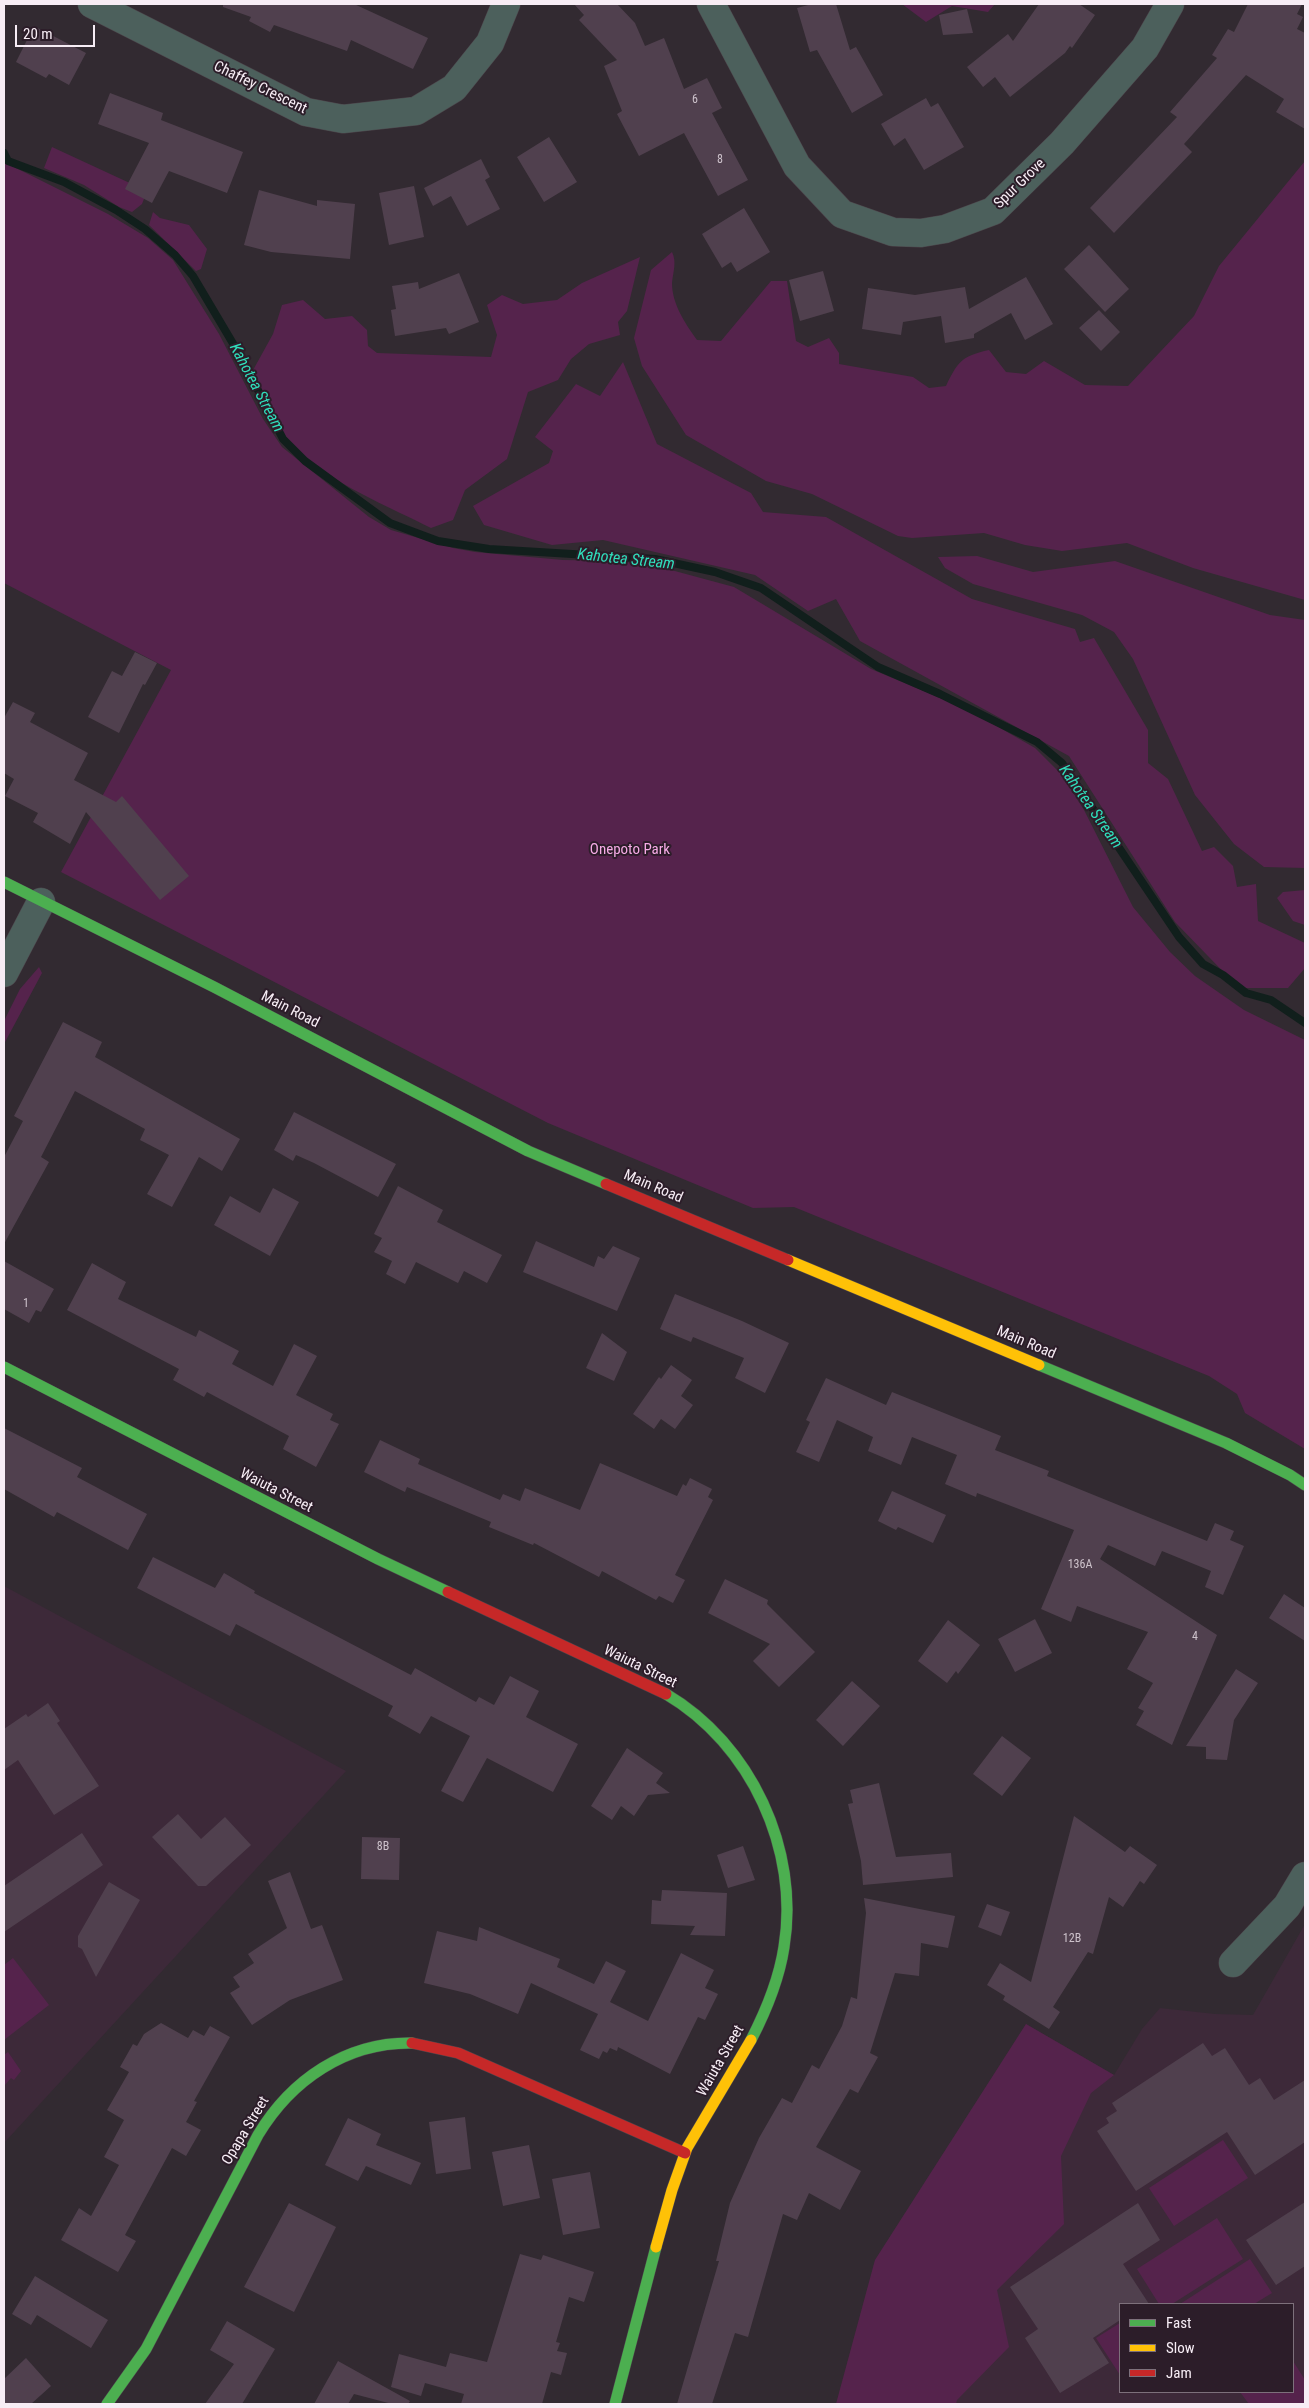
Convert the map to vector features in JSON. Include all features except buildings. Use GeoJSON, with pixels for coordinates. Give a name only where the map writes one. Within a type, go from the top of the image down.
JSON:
{"type":"FeatureCollection","features":[{"type":"Feature","properties":{"kind":"street","name":"Chaffey Crescent"},"geometry":{"type":"LineString","coordinates":[[92,4],[306,112],[343,119],[416,111],[454,88],[490,44],[506,4]]}},
{"type":"Feature","properties":{"kind":"street","name":"Spur Grove"},"geometry":{"type":"LineString","coordinates":[[711,4],[797,166],[842,214],[893,232],[921,233],[945,229],[993,211],[1062,143],[1145,48],[1170,4]]}},
{"type":"Feature","properties":{"kind":"street","name":"Main Road"},"geometry":{"type":"LineString","coordinates":[[4,882],[214,987],[528,1151],[1217,1439],[1290,1475],[1305,1486]]}},
{"type":"Feature","properties":{"kind":"street"},"geometry":{"type":"LineString","coordinates":[[4,973],[41,902]]}},
{"type":"Feature","properties":{"kind":"street","name":"Waiuta Street"},"geometry":{"type":"LineString","coordinates":[[4,1367],[378,1559],[668,1695],[700,1718],[727,1745],[750,1775],[766,1806],[778,1840],[787,1880],[788,1917],[784,1952],[777,1982],[764,2015],[685,2153],[668,2202],[614,2404]]}},
{"type":"Feature","properties":{"kind":"street"},"geometry":{"type":"LineString","coordinates":[[1233,1963],[1287,1906],[1305,1876]]}},
{"type":"Feature","properties":{"kind":"street","name":"Opapa Street"},"geometry":{"type":"LineString","coordinates":[[107,2404],[146,2348],[258,2135],[278,2104],[302,2080],[332,2062],[356,2051],[409,2043],[433,2046],[458,2053],[685,2153]]}},
{"type":"Feature","properties":{"kind":"shaded area"},"geometry":{"type":"Polygon","coordinates":[[[4,1586],[346,1771],[4,2143],[4,1586]]]}},
{"type":"Feature","properties":{"kind":"shaded area"},"geometry":{"type":"Polygon","coordinates":[[[1305,1924],[1305,2404],[836,2404],[875,2260],[1026,2024],[1114,2075],[1142,2029],[1160,2008],[1215,2014],[1253,2015],[1305,1924]]]}},
{"type":"Feature","properties":{"kind":"green space"},"geometry":{"type":"Polygon","coordinates":[[[902,4],[995,4],[988,12],[952,6],[926,22],[902,4]]]}},
{"type":"Feature","properties":{"kind":"green space"},"geometry":{"type":"Polygon","coordinates":[[[52,147],[147,191],[142,204],[132,212],[119,207],[84,185],[44,168],[52,147]]]}},
{"type":"Feature","properties":{"kind":"green space"},"geometry":{"type":"Polygon","coordinates":[[[1305,161],[1305,600],[1193,568],[1127,543],[1062,551],[1025,545],[984,533],[912,538],[898,536],[812,494],[766,481],[686,435],[642,366],[634,338],[651,270],[672,252],[674,263],[672,283],[674,298],[684,320],[697,340],[721,341],[771,281],[787,281],[796,341],[808,347],[829,338],[839,353],[839,364],[913,377],[929,388],[946,386],[962,361],[967,357],[989,350],[1006,372],[1026,374],[1044,361],[1085,385],[1128,386],[1194,316],[1219,266],[1305,161]]]}},
{"type":"Feature","properties":{"kind":"green space","name":"Onepoto Park"},"geometry":{"type":"Polygon","coordinates":[[[4,162],[108,214],[148,238],[173,260],[219,334],[263,419],[282,447],[369,517],[391,530],[453,548],[475,552],[563,560],[620,561],[660,567],[734,587],[871,669],[967,709],[1035,748],[1061,774],[1084,810],[1133,907],[1170,952],[1195,976],[1244,1010],[1305,1040],[1305,1449],[1245,1413],[1237,1394],[1209,1376],[794,1207],[753,1208],[548,1123],[61,872],[171,670],[4,583],[4,162]]]}},
{"type":"Feature","properties":{"kind":"green space"},"geometry":{"type":"Polygon","coordinates":[[[153,212],[160,218],[189,225],[207,249],[201,269],[196,271],[149,225],[153,212]]]}},
{"type":"Feature","properties":{"kind":"green space"},"geometry":{"type":"Polygon","coordinates":[[[640,257],[627,311],[618,322],[620,335],[589,344],[571,359],[558,380],[528,392],[507,459],[465,490],[453,520],[431,528],[352,489],[313,464],[298,451],[276,421],[252,372],[273,334],[282,305],[303,300],[325,319],[352,316],[367,330],[368,346],[377,353],[491,357],[497,335],[487,305],[502,295],[523,304],[557,300],[582,283],[640,257]]]}},
{"type":"Feature","properties":{"kind":"green space"},"geometry":{"type":"Polygon","coordinates":[[[623,362],[657,444],[751,493],[763,512],[826,517],[972,599],[1075,629],[1080,642],[1094,638],[1148,730],[1148,763],[1168,779],[1202,851],[1214,847],[1233,866],[1237,887],[1256,884],[1258,921],[1305,943],[1305,968],[1288,988],[1239,988],[1175,922],[1069,756],[860,641],[836,599],[808,611],[755,575],[603,540],[552,545],[484,525],[473,506],[549,463],[553,451],[535,437],[576,384],[600,396],[623,362]]]}},
{"type":"Feature","properties":{"kind":"green space"},"geometry":{"type":"Polygon","coordinates":[[[977,556],[1033,572],[1115,561],[1270,615],[1305,620],[1305,868],[1264,867],[1234,844],[1195,795],[1133,659],[1114,632],[1082,615],[973,584],[945,568],[938,557],[977,556]]]}},
{"type":"Feature","properties":{"kind":"green space"},"geometry":{"type":"Polygon","coordinates":[[[1305,890],[1305,925],[1293,921],[1277,898],[1283,892],[1305,890]]]}},
{"type":"Feature","properties":{"kind":"green space"},"geometry":{"type":"Polygon","coordinates":[[[39,967],[42,973],[4,1044],[4,1021],[20,989],[39,967]]]}},
{"type":"Feature","properties":{"kind":"green space"},"geometry":{"type":"Polygon","coordinates":[[[13,1958],[49,2005],[4,2040],[4,1965],[13,1958]]]}},
{"type":"Feature","properties":{"kind":"green space"},"geometry":{"type":"Polygon","coordinates":[[[1026,2024],[1114,2075],[1091,2093],[1061,2156],[1064,2224],[997,2290],[1009,2347],[957,2400],[956,2404],[836,2404],[875,2260],[1026,2024]]]}},
{"type":"Feature","properties":{"kind":"green space"},"geometry":{"type":"Polygon","coordinates":[[[8,2052],[21,2071],[14,2080],[11,2078],[4,2086],[4,2055],[8,2052]]]}},
{"type":"Feature","properties":{"kind":"green space"},"geometry":{"type":"Polygon","coordinates":[[[1223,2140],[1248,2178],[1174,2226],[1149,2188],[1223,2140]]]}},
{"type":"Feature","properties":{"kind":"green space"},"geometry":{"type":"Polygon","coordinates":[[[1217,2218],[1243,2259],[1174,2303],[1158,2303],[1137,2269],[1217,2218]]]}},
{"type":"Feature","properties":{"kind":"green space"},"geometry":{"type":"Polygon","coordinates":[[[1250,2259],[1272,2293],[1256,2303],[1182,2303],[1250,2259]]]}},
{"type":"Feature","properties":{"kind":"green space"},"geometry":{"type":"Polygon","coordinates":[[[1119,2324],[1119,2373],[1096,2338],[1119,2324]]]}},
{"type":"Feature","properties":{"kind":"green space"},"geometry":{"type":"Polygon","coordinates":[[[1294,2363],[1305,2380],[1305,2404],[1249,2404],[1241,2393],[1294,2393],[1294,2363]]]}},
{"type":"Feature","properties":{"kind":"waterway","name":"Kahotea Stream"},"geometry":{"type":"LineString","coordinates":[[4,153],[8,161],[64,182],[116,210],[145,229],[175,255],[193,276],[241,357],[283,439],[305,461],[390,523],[438,541],[489,549],[655,559],[715,572],[761,588],[878,667],[940,694],[1037,742],[1062,763],[1179,937],[1203,964],[1223,975],[1246,993],[1271,1000],[1305,1023]]}},
{"type":"Feature","properties":{"kind":"traffic: fast"},"geometry":{"type":"LineString","coordinates":[[4,882],[214,987],[528,1151],[606,1184]]}},
{"type":"Feature","properties":{"kind":"traffic: fast"},"geometry":{"type":"LineString","coordinates":[[1039,1365],[1226,1443],[1290,1475],[1305,1485]]}},
{"type":"Feature","properties":{"kind":"traffic: fast"},"geometry":{"type":"LineString","coordinates":[[4,1367],[378,1559],[448,1592]]}},
{"type":"Feature","properties":{"kind":"traffic: fast"},"geometry":{"type":"LineString","coordinates":[[666,1694],[696,1715],[723,1741],[745,1770],[763,1803],[776,1838],[784,1874],[787,1910],[784,1947],[771,1995],[751,2040]]}},
{"type":"Feature","properties":{"kind":"traffic: fast"},"geometry":{"type":"LineString","coordinates":[[107,2404],[146,2349],[258,2135],[271,2115],[304,2081],[343,2057],[365,2049],[388,2044],[412,2043]]}},
{"type":"Feature","properties":{"kind":"traffic: fast"},"geometry":{"type":"LineString","coordinates":[[615,2404],[656,2247]]}},
{"type":"Feature","properties":{"kind":"traffic: slow"},"geometry":{"type":"LineString","coordinates":[[788,1260],[1039,1365]]}},
{"type":"Feature","properties":{"kind":"traffic: slow"},"geometry":{"type":"LineString","coordinates":[[656,2247],[672,2190],[687,2148],[751,2040]]}},
{"type":"Feature","properties":{"kind":"traffic: jam"},"geometry":{"type":"LineString","coordinates":[[606,1184],[788,1260]]}},
{"type":"Feature","properties":{"kind":"traffic: jam"},"geometry":{"type":"LineString","coordinates":[[448,1592],[666,1694]]}},
{"type":"Feature","properties":{"kind":"traffic: jam"},"geometry":{"type":"LineString","coordinates":[[412,2043],[458,2053],[685,2153]]}}]}
